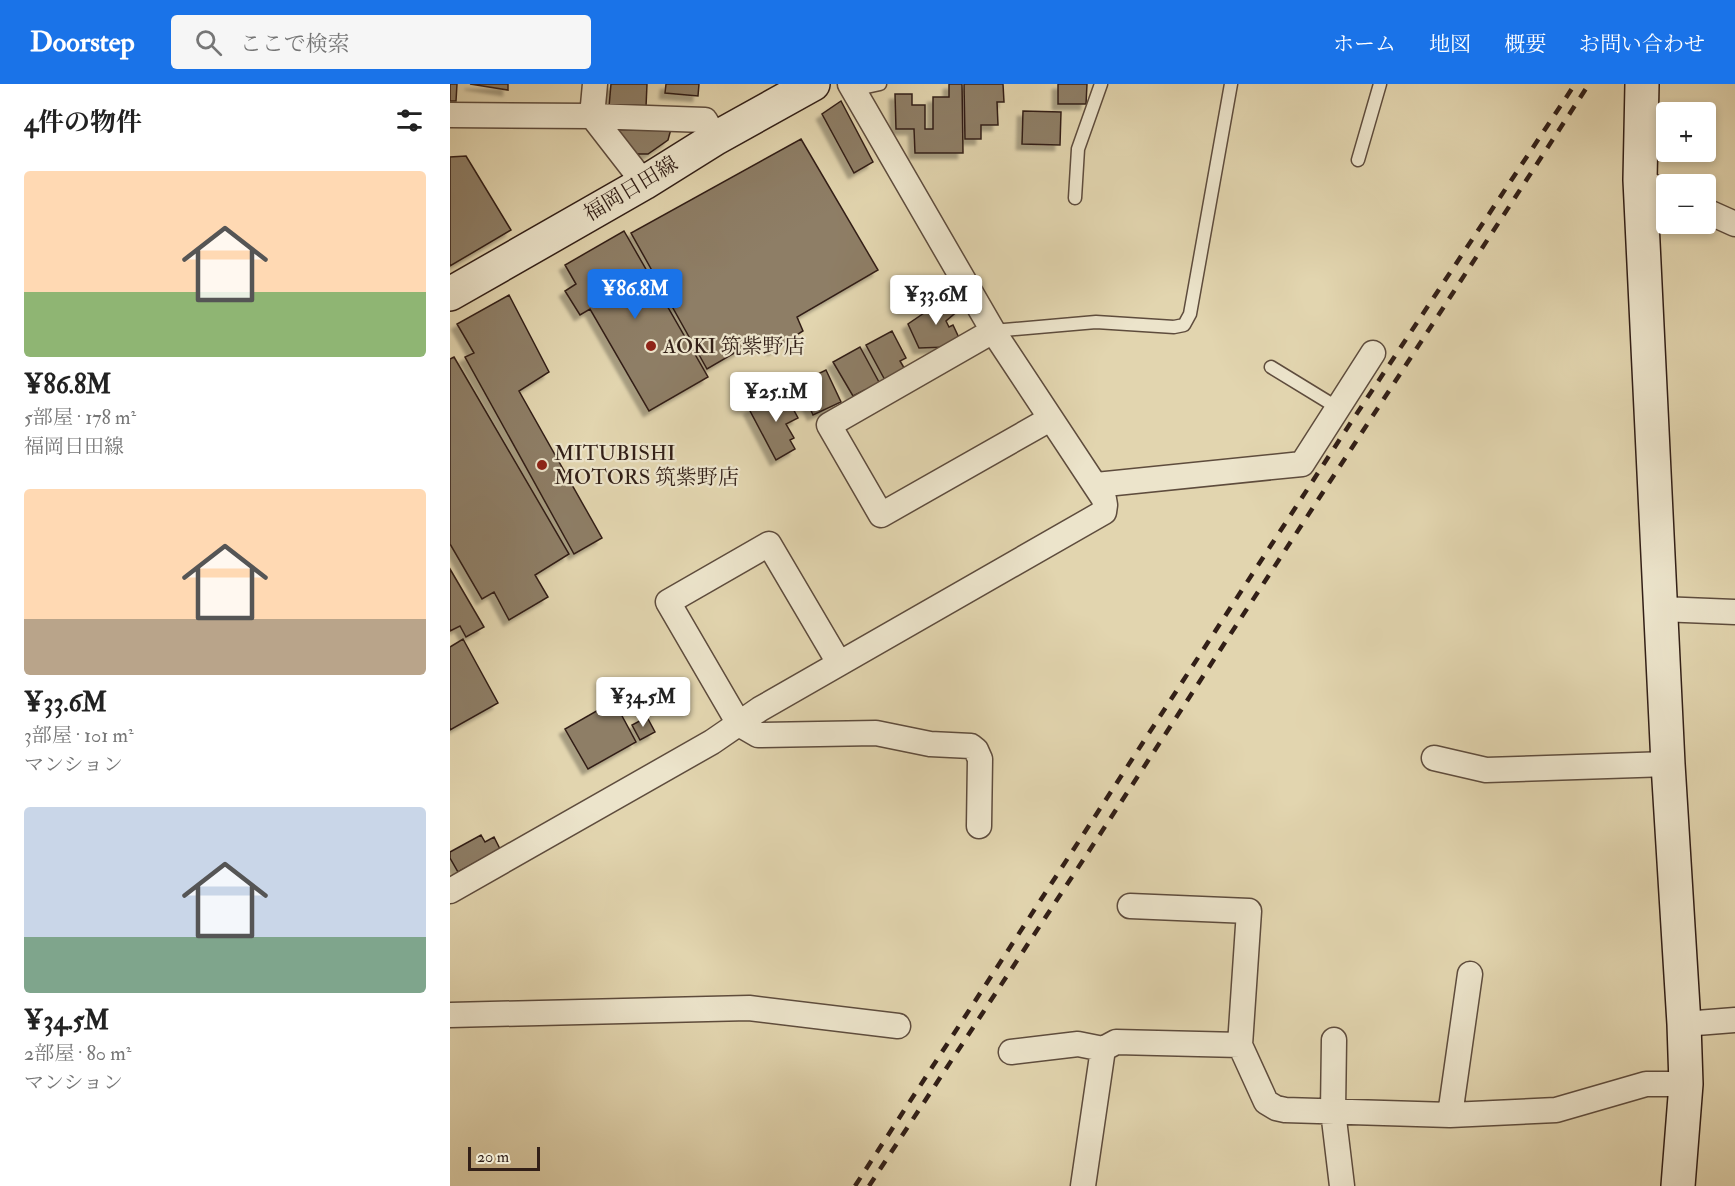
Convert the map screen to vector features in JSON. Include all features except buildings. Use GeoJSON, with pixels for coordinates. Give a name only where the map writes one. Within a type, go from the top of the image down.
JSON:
{"type":"FeatureCollection","features":[{"type":"Feature","properties":{"kind":"street"},"geometry":{"type":"LineString","coordinates":[[595,84],[592,116],[644,183]]}},
{"type":"Feature","properties":{"kind":"street","name":"福岡日田線"},"geometry":{"type":"LineString","coordinates":[[450,294],[644,183],[716,138],[813,84]]}},
{"type":"Feature","properties":{"kind":"street"},"geometry":{"type":"LineString","coordinates":[[1642,84],[1653,187],[1660,609],[1686,1084],[1678,1186]]}},
{"type":"Feature","properties":{"kind":"street"},"geometry":{"type":"LineString","coordinates":[[450,891],[702,747],[760,709],[839,663],[1104,512],[1106,505],[1096,485],[993,331],[851,87]]}},
{"type":"Feature","properties":{"kind":"street"},"geometry":{"type":"LineString","coordinates":[[450,115],[705,120],[716,138]]}},
{"type":"Feature","properties":{"kind":"street"},"geometry":{"type":"LineString","coordinates":[[1716,215],[1735,224]]}},
{"type":"Feature","properties":{"kind":"street"},"geometry":{"type":"LineString","coordinates":[[993,331],[829,426],[881,515],[1050,419]]}},
{"type":"Feature","properties":{"kind":"street"},"geometry":{"type":"LineString","coordinates":[[1096,485],[1302,464],[1373,353]]}},
{"type":"Feature","properties":{"kind":"street"},"geometry":{"type":"LineString","coordinates":[[839,663],[769,544],[668,602],[739,724],[758,735],[876,733],[930,744],[971,746],[976,750],[980,759],[979,826]]}},
{"type":"Feature","properties":{"kind":"street"},"geometry":{"type":"LineString","coordinates":[[1660,609],[1735,612]]}},
{"type":"Feature","properties":{"kind":"street"},"geometry":{"type":"LineString","coordinates":[[1434,758],[1486,770],[1668,764]]}},
{"type":"Feature","properties":{"kind":"street"},"geometry":{"type":"LineString","coordinates":[[1130,906],[1249,911],[1240,1046],[1266,1102],[1276,1108],[1450,1115],[1556,1110],[1646,1084],[1686,1084]]}},
{"type":"Feature","properties":{"kind":"street"},"geometry":{"type":"LineString","coordinates":[[1450,1115],[1470,974]]}},
{"type":"Feature","properties":{"kind":"street"},"geometry":{"type":"LineString","coordinates":[[450,1015],[749,1008],[898,1026]]}},
{"type":"Feature","properties":{"kind":"street"},"geometry":{"type":"LineString","coordinates":[[1684,1024],[1735,1020]]}},
{"type":"Feature","properties":{"kind":"street"},"geometry":{"type":"LineString","coordinates":[[1334,1040],[1333,1111],[1342,1186]]}},
{"type":"Feature","properties":{"kind":"street"},"geometry":{"type":"LineString","coordinates":[[1011,1052],[1078,1044],[1103,1049],[1116,1042],[1240,1046]]}},
{"type":"Feature","properties":{"kind":"street"},"geometry":{"type":"LineString","coordinates":[[1083,1186],[1103,1049]]}},
{"type":"Feature","properties":{"kind":"lane"},"geometry":{"type":"LineString","coordinates":[[851,87],[880,84]]}},
{"type":"Feature","properties":{"kind":"lane"},"geometry":{"type":"LineString","coordinates":[[1075,198],[1078,149],[1101,84]]}},
{"type":"Feature","properties":{"kind":"lane"},"geometry":{"type":"LineString","coordinates":[[993,331],[1095,322],[1174,327],[1185,325],[1190,314],[1231,84]]}},
{"type":"Feature","properties":{"kind":"lane"},"geometry":{"type":"LineString","coordinates":[[1358,160],[1380,84]]}},
{"type":"Feature","properties":{"kind":"lane"},"geometry":{"type":"LineString","coordinates":[[1271,367],[1338,408]]}},
{"type":"Feature","properties":{"kind":"railway"},"geometry":{"type":"LineString","coordinates":[[855,1186],[1340,439],[1575,84]]}},
{"type":"Feature","properties":{"kind":"railway"},"geometry":{"type":"LineString","coordinates":[[869,1186],[1589,84]]}},
{"type":"Feature","properties":{"kind":"place","name":"AOKI 筑紫野店"},"geometry":{"type":"Point","coordinates":[651,346]}},
{"type":"Feature","properties":{"kind":"place","name":"MITUBISHI MOTORS 筑紫野店"},"geometry":{"type":"Point","coordinates":[542,465]}}]}
